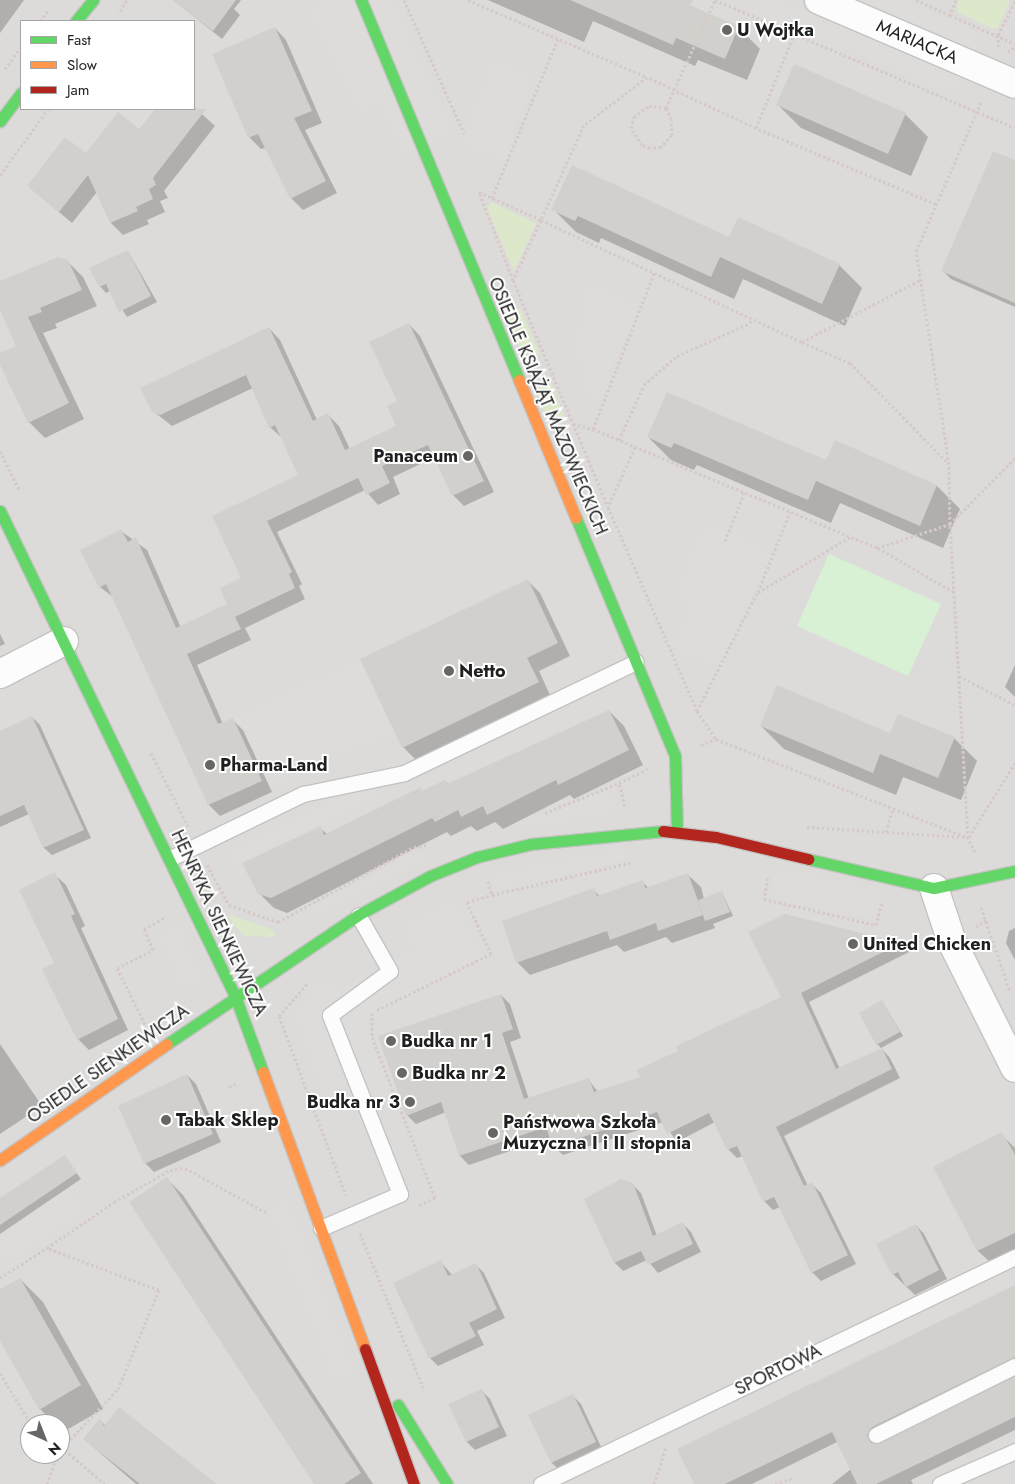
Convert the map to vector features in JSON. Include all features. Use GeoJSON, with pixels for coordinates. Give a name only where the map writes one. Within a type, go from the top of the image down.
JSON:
{"type":"FeatureCollection","features":[{"type":"Feature","properties":{"kind":"street"},"geometry":{"type":"LineString","coordinates":[[77,20],[93,0]]}},
{"type":"Feature","properties":{"kind":"street","name":"OSIEDLE KSIĄŻĄT MAZOWIECKICH"},"geometry":{"type":"LineString","coordinates":[[361,0],[675,756],[677,831]]}},
{"type":"Feature","properties":{"kind":"street","name":"MARIACKA"},"geometry":{"type":"LineString","coordinates":[[819,0],[1002,70]]}},
{"type":"Feature","properties":{"kind":"street"},"geometry":{"type":"LineString","coordinates":[[0,121],[20,94]]}},
{"type":"Feature","properties":{"kind":"street","name":"HENRYKA SIENKIEWICZA"},"geometry":{"type":"LineString","coordinates":[[0,511],[193,903],[235,996],[372,1363],[414,1484]]}},
{"type":"Feature","properties":{"kind":"street"},"geometry":{"type":"LineString","coordinates":[[0,674],[64,641]]}},
{"type":"Feature","properties":{"kind":"street","name":"OSIEDLE SIENKIEWICZA"},"geometry":{"type":"LineString","coordinates":[[0,1160],[235,996],[358,915],[430,876],[478,856],[531,844],[632,832],[677,831],[716,837],[934,888]]}},
{"type":"Feature","properties":{"kind":"street"},"geometry":{"type":"LineString","coordinates":[[1015,871],[934,888],[952,942],[1015,1068]]}},
{"type":"Feature","properties":{"kind":"street","name":"HENRYKA SIENKIEWICZA"},"geometry":{"type":"LineString","coordinates":[[372,1363],[447,1484]]}},
{"type":"Feature","properties":{"kind":"lane"},"geometry":{"type":"LineString","coordinates":[[171,858],[303,794],[404,773],[636,662]]}},
{"type":"Feature","properties":{"kind":"lane"},"geometry":{"type":"LineString","coordinates":[[321,1228],[400,1194],[330,1015],[390,971],[358,915]]}},
{"type":"Feature","properties":{"kind":"lane","name":"SPORTOWA"},"geometry":{"type":"LineString","coordinates":[[541,1484],[1015,1256]]}},
{"type":"Feature","properties":{"kind":"lane"},"geometry":{"type":"LineString","coordinates":[[876,1435],[1015,1366]]}},
{"type":"Feature","properties":{"kind":"lane"},"geometry":{"type":"LineString","coordinates":[[940,1484],[1015,1451]]}},
{"type":"Feature","properties":{"kind":"path"},"geometry":{"type":"LineString","coordinates":[[404,0],[464,133]]}},
{"type":"Feature","properties":{"kind":"path"},"geometry":{"type":"LineString","coordinates":[[468,0],[676,88],[756,128],[936,204]]}},
{"type":"Feature","properties":{"kind":"path"},"geometry":{"type":"LineString","coordinates":[[666,108],[715,0],[795,32],[1015,128]]}},
{"type":"Feature","properties":{"kind":"path"},"geometry":{"type":"LineString","coordinates":[[916,0],[1015,44]]}},
{"type":"Feature","properties":{"kind":"path"},"geometry":{"type":"LineString","coordinates":[[950,15],[956,0]]}},
{"type":"Feature","properties":{"kind":"path"},"geometry":{"type":"LineString","coordinates":[[984,853],[976,855],[968,838],[950,524],[949,464],[916,250],[977,111],[1002,70],[998,36],[1015,2]]}},
{"type":"Feature","properties":{"kind":"path"},"geometry":{"type":"LineString","coordinates":[[756,128],[795,32]]}},
{"type":"Feature","properties":{"kind":"path"},"geometry":{"type":"LineString","coordinates":[[492,198],[558,39]]}},
{"type":"Feature","properties":{"kind":"path"},"geometry":{"type":"LineString","coordinates":[[0,76],[20,48]]}},
{"type":"Feature","properties":{"kind":"path"},"geometry":{"type":"LineString","coordinates":[[513,280],[584,125],[647,77]]}},
{"type":"Feature","properties":{"kind":"path"},"geometry":{"type":"LineString","coordinates":[[649,106],[666,108],[671,118],[672,135],[661,147],[650,148],[642,145],[631,128],[634,118],[649,106]]}},
{"type":"Feature","properties":{"kind":"path"},"geometry":{"type":"LineString","coordinates":[[0,175],[47,110]]}},
{"type":"Feature","properties":{"kind":"path"},"geometry":{"type":"LineString","coordinates":[[949,464],[850,363],[479,192],[513,280],[608,507],[697,711],[716,739],[968,838]]}},
{"type":"Feature","properties":{"kind":"path"},"geometry":{"type":"LineString","coordinates":[[593,430],[654,273]]}},
{"type":"Feature","properties":{"kind":"path"},"geometry":{"type":"LineString","coordinates":[[802,342],[920,280]]}},
{"type":"Feature","properties":{"kind":"path"},"geometry":{"type":"LineString","coordinates":[[619,440],[644,385],[677,356],[750,322],[751,318]]}},
{"type":"Feature","properties":{"kind":"path"},"geometry":{"type":"LineString","coordinates":[[573,424],[619,440],[877,548],[954,592]]}},
{"type":"Feature","properties":{"kind":"path"},"geometry":{"type":"LineString","coordinates":[[608,507],[635,447]]}},
{"type":"Feature","properties":{"kind":"path"},"geometry":{"type":"LineString","coordinates":[[0,451],[21,494]]}},
{"type":"Feature","properties":{"kind":"path"},"geometry":{"type":"LineString","coordinates":[[877,548],[950,524],[1015,458]]}},
{"type":"Feature","properties":{"kind":"path"},"geometry":{"type":"LineString","coordinates":[[725,541],[744,493]]}},
{"type":"Feature","properties":{"kind":"path"},"geometry":{"type":"LineString","coordinates":[[697,711],[757,593],[790,512]]}},
{"type":"Feature","properties":{"kind":"path"},"geometry":{"type":"LineString","coordinates":[[757,593],[850,537]]}},
{"type":"Feature","properties":{"kind":"path"},"geometry":{"type":"LineString","coordinates":[[959,676],[1015,705]]}},
{"type":"Feature","properties":{"kind":"path"},"geometry":{"type":"LineString","coordinates":[[149,748],[219,889],[229,905],[278,922],[414,847],[431,845]]}},
{"type":"Feature","properties":{"kind":"path"},"geometry":{"type":"LineString","coordinates":[[968,838],[1015,763]]}},
{"type":"Feature","properties":{"kind":"path"},"geometry":{"type":"LineString","coordinates":[[538,816],[618,783]]}},
{"type":"Feature","properties":{"kind":"path"},"geometry":{"type":"LineString","coordinates":[[886,832],[893,808]]}},
{"type":"Feature","properties":{"kind":"path"},"geometry":{"type":"LineString","coordinates":[[801,835],[806,827],[968,838]]}},
{"type":"Feature","properties":{"kind":"path"},"geometry":{"type":"LineString","coordinates":[[418,1206],[435,1198],[372,1036],[372,1013],[491,954],[467,902],[632,862],[632,853]]}},
{"type":"Feature","properties":{"kind":"path"},"geometry":{"type":"LineString","coordinates":[[770,870],[764,899],[876,925],[884,895]]}},
{"type":"Feature","properties":{"kind":"path"},"geometry":{"type":"LineString","coordinates":[[478,879],[487,877],[492,895]]}},
{"type":"Feature","properties":{"kind":"path"},"geometry":{"type":"LineString","coordinates":[[149,1032],[117,968],[153,950],[144,929],[219,889]]}},
{"type":"Feature","properties":{"kind":"path"},"geometry":{"type":"LineString","coordinates":[[979,900],[1012,996]]}},
{"type":"Feature","properties":{"kind":"path"},"geometry":{"type":"LineString","coordinates":[[952,942],[986,920]]}},
{"type":"Feature","properties":{"kind":"path"},"geometry":{"type":"LineString","coordinates":[[309,982],[279,1016],[293,1061],[360,1234],[426,1396]]}},
{"type":"Feature","properties":{"kind":"path"},"geometry":{"type":"LineString","coordinates":[[0,1278],[114,1202],[170,1170],[185,1168],[267,1213]]}},
{"type":"Feature","properties":{"kind":"path"},"geometry":{"type":"LineString","coordinates":[[360,1234],[369,1230]]}},
{"type":"Feature","properties":{"kind":"path"},"geometry":{"type":"LineString","coordinates":[[47,1248],[159,1290],[118,1389],[70,1438]]}},
{"type":"Feature","properties":{"kind":"path"},"geometry":{"type":"LineString","coordinates":[[0,1373],[25,1414]]}},
{"type":"Feature","properties":{"kind":"path"},"geometry":{"type":"LineString","coordinates":[[70,1456],[105,1484]]}},
{"type":"Feature","properties":{"kind":"path"},"geometry":{"type":"LineString","coordinates":[[47,1484],[54,1464]]}},
{"type":"Feature","properties":{"kind":"path"},"geometry":{"type":"LineString","coordinates":[[776,1484],[792,1478]]}},
{"type":"Feature","properties":{"kind":"shaded area"},"geometry":{"type":"Polygon","coordinates":[[[0,0],[1015,0],[1015,1484],[0,1484],[0,0]]]}},
{"type":"Feature","properties":{"kind":"shaded area"},"geometry":{"type":"Polygon","coordinates":[[[326,0],[391,0],[453,132],[406,154],[381,102],[359,112],[309,8],[326,0]]]}},
{"type":"Feature","properties":{"kind":"shaded area"},"geometry":{"type":"Polygon","coordinates":[[[758,0],[776,0],[963,76],[956,94],[753,11],[758,0]]]}},
{"type":"Feature","properties":{"kind":"shaded area"},"geometry":{"type":"Polygon","coordinates":[[[854,0],[903,0],[981,34],[974,52],[854,0]]]}},
{"type":"Feature","properties":{"kind":"shaded area"},"geometry":{"type":"Polygon","coordinates":[[[492,62],[533,77],[503,160],[462,145],[492,62]]]}},
{"type":"Feature","properties":{"kind":"shaded area"},"geometry":{"type":"Polygon","coordinates":[[[585,284],[640,305],[594,409],[577,355],[585,284]]]}},
{"type":"Feature","properties":{"kind":"shaded area"},"geometry":{"type":"Polygon","coordinates":[[[704,525],[769,551],[721,668],[674,648],[692,605],[675,598],[704,525]]]}},
{"type":"Feature","properties":{"kind":"shaded area"},"geometry":{"type":"Polygon","coordinates":[[[360,659],[393,731],[266,790],[233,718],[360,659]]]}},
{"type":"Feature","properties":{"kind":"shaded area"},"geometry":{"type":"Polygon","coordinates":[[[373,783],[379,794],[232,864],[229,852],[373,783]]]}},
{"type":"Feature","properties":{"kind":"shaded area"},"geometry":{"type":"Polygon","coordinates":[[[609,786],[616,812],[503,831],[609,786]]]}},
{"type":"Feature","properties":{"kind":"shaded area"},"geometry":{"type":"Polygon","coordinates":[[[627,847],[630,860],[496,888],[494,876],[627,847]]]}},
{"type":"Feature","properties":{"kind":"shaded area"},"geometry":{"type":"Polygon","coordinates":[[[425,849],[429,858],[312,916],[308,908],[425,849]]]}},
{"type":"Feature","properties":{"kind":"shaded area"},"geometry":{"type":"Polygon","coordinates":[[[777,867],[882,890],[876,920],[771,897],[777,867]]]}},
{"type":"Feature","properties":{"kind":"shaded area"},"geometry":{"type":"Polygon","coordinates":[[[453,900],[484,956],[365,1022],[393,1095],[333,1117],[294,1011],[324,979],[337,990],[415,947],[404,927],[453,900]]]}},
{"type":"Feature","properties":{"kind":"shaded area"},"geometry":{"type":"Polygon","coordinates":[[[179,928],[202,981],[183,989],[160,936],[179,928]]]}},
{"type":"Feature","properties":{"kind":"shaded area"},"geometry":{"type":"Polygon","coordinates":[[[67,1187],[83,1211],[5,1263],[0,1255],[0,1231],[67,1187]]]}},
{"type":"Feature","properties":{"kind":"shaded area"},"geometry":{"type":"Polygon","coordinates":[[[286,1198],[356,1380],[334,1378],[271,1215],[286,1198]]]}},
{"type":"Feature","properties":{"kind":"green space"},"geometry":{"type":"Polygon","coordinates":[[[959,0],[1010,0],[998,28],[994,29],[957,12],[959,0]]]}},
{"type":"Feature","properties":{"kind":"green space"},"geometry":{"type":"Polygon","coordinates":[[[491,202],[536,223],[514,271],[487,208],[491,202]]]}},
{"type":"Feature","properties":{"kind":"green space"},"geometry":{"type":"Polygon","coordinates":[[[520,309],[540,355],[520,348],[508,323],[510,317],[520,309]]]}},
{"type":"Feature","properties":{"kind":"green space"},"geometry":{"type":"Polygon","coordinates":[[[549,377],[566,421],[543,411],[537,394],[543,378],[549,377]]]}},
{"type":"Feature","properties":{"kind":"green space"},"geometry":{"type":"Polygon","coordinates":[[[829,554],[941,604],[908,676],[797,626],[829,554]]]}},
{"type":"Feature","properties":{"kind":"green space"},"geometry":{"type":"Polygon","coordinates":[[[228,914],[273,930],[276,937],[245,936],[232,923],[228,914]]]}},
{"type":"Feature","properties":{"kind":"building"},"geometry":{"type":"Polygon","coordinates":[[[172,0],[236,0],[213,31],[172,0]]]}},
{"type":"Feature","properties":{"kind":"building"},"geometry":{"type":"Polygon","coordinates":[[[570,0],[693,0],[690,6],[739,26],[725,59],[676,38],[673,45],[570,0]]]}},
{"type":"Feature","properties":{"kind":"building"},"geometry":{"type":"Polygon","coordinates":[[[275,27],[312,111],[294,118],[326,181],[290,199],[258,134],[248,138],[212,54],[275,27]]]}},
{"type":"Feature","properties":{"kind":"building"},"geometry":{"type":"Polygon","coordinates":[[[794,64],[906,113],[888,154],[776,105],[794,64]]]}},
{"type":"Feature","properties":{"kind":"building"},"geometry":{"type":"Polygon","coordinates":[[[206,109],[153,178],[156,185],[149,189],[153,199],[136,207],[138,211],[110,223],[88,175],[59,212],[27,186],[65,137],[86,153],[118,112],[139,129],[154,110],[206,109]]]}},
{"type":"Feature","properties":{"kind":"building"},"geometry":{"type":"Polygon","coordinates":[[[993,151],[1015,160],[1015,303],[941,271],[993,151]]]}},
{"type":"Feature","properties":{"kind":"building"},"geometry":{"type":"Polygon","coordinates":[[[572,165],[729,237],[738,217],[840,264],[822,304],[720,257],[711,277],[578,216],[575,221],[551,210],[572,165]]]}},
{"type":"Feature","properties":{"kind":"building"},"geometry":{"type":"Polygon","coordinates":[[[128,250],[151,296],[119,312],[106,284],[99,287],[89,268],[128,250]]]}},
{"type":"Feature","properties":{"kind":"building"},"geometry":{"type":"Polygon","coordinates":[[[58,257],[68,260],[82,290],[40,308],[42,312],[28,317],[69,403],[28,423],[0,365],[0,353],[16,346],[0,310],[0,281],[58,257]]]}},
{"type":"Feature","properties":{"kind":"building"},"geometry":{"type":"Polygon","coordinates":[[[409,323],[484,481],[452,496],[428,445],[382,466],[390,483],[366,495],[358,478],[267,521],[292,572],[289,574],[295,588],[235,617],[241,629],[187,654],[218,724],[233,718],[262,781],[208,805],[106,584],[99,588],[80,550],[121,529],[128,542],[136,537],[176,628],[227,604],[220,588],[241,578],[212,516],[298,475],[275,425],[269,428],[246,375],[160,415],[152,412],[140,388],[269,327],[313,421],[328,413],[345,450],[396,426],[387,406],[397,401],[369,342],[409,323]]]}},
{"type":"Feature","properties":{"kind":"building"},"geometry":{"type":"Polygon","coordinates":[[[667,392],[826,460],[835,440],[937,485],[920,526],[816,481],[808,500],[674,443],[671,448],[647,437],[667,392]]]}},
{"type":"Feature","properties":{"kind":"building","name":"Netto"},"geometry":{"type":"Polygon","coordinates":[[[528,579],[558,643],[527,658],[539,682],[402,748],[360,659],[528,579]]]}},
{"type":"Feature","properties":{"kind":"building"},"geometry":{"type":"Polygon","coordinates":[[[777,685],[890,733],[898,714],[955,737],[938,778],[880,754],[873,773],[760,726],[777,685]]]}},
{"type":"Feature","properties":{"kind":"building"},"geometry":{"type":"Polygon","coordinates":[[[609,710],[629,750],[558,785],[556,780],[487,815],[483,806],[461,817],[458,810],[435,822],[432,818],[271,898],[258,894],[242,863],[321,826],[324,835],[421,787],[423,791],[445,780],[447,784],[609,710]]]}},
{"type":"Feature","properties":{"kind":"building"},"geometry":{"type":"Polygon","coordinates":[[[32,716],[84,830],[43,848],[24,805],[0,816],[0,731],[32,716]]]}},
{"type":"Feature","properties":{"kind":"building"},"geometry":{"type":"Polygon","coordinates":[[[55,872],[75,914],[71,916],[118,1019],[77,1040],[42,969],[54,963],[19,890],[55,872]]]}},
{"type":"Feature","properties":{"kind":"building"},"geometry":{"type":"Polygon","coordinates":[[[688,873],[703,915],[658,931],[656,923],[610,940],[607,931],[516,963],[502,921],[594,888],[597,896],[643,880],[645,888],[688,873]]]}},
{"type":"Feature","properties":{"kind":"building"},"geometry":{"type":"Polygon","coordinates":[[[722,891],[730,912],[705,921],[698,900],[722,891]]]}},
{"type":"Feature","properties":{"kind":"building"},"geometry":{"type":"Polygon","coordinates":[[[785,914],[901,943],[801,993],[836,1069],[882,1048],[892,1069],[776,1127],[804,1186],[812,1182],[848,1255],[811,1273],[774,1197],[763,1202],[737,1146],[727,1150],[709,1113],[667,1134],[657,1112],[553,1147],[546,1127],[459,1156],[441,1102],[406,1116],[378,1036],[501,994],[513,1029],[502,1033],[524,1099],[589,1078],[594,1092],[640,1077],[636,1070],[678,1051],[676,1046],[781,997],[748,932],[785,914]]]}},
{"type":"Feature","properties":{"kind":"building"},"geometry":{"type":"Polygon","coordinates":[[[882,1000],[900,1032],[876,1045],[859,1013],[882,1000]]]}},
{"type":"Feature","properties":{"kind":"building","name":"Tabak Sklep"},"geometry":{"type":"Polygon","coordinates":[[[187,1074],[213,1134],[144,1164],[118,1106],[187,1074]]]}},
{"type":"Feature","properties":{"kind":"building"},"geometry":{"type":"Polygon","coordinates":[[[1002,1132],[1015,1155],[1015,1233],[977,1251],[933,1167],[1002,1132]]]}},
{"type":"Feature","properties":{"kind":"building"},"geometry":{"type":"Polygon","coordinates":[[[65,1155],[77,1173],[0,1225],[0,1198],[65,1155]]]}},
{"type":"Feature","properties":{"kind":"building"},"geometry":{"type":"Polygon","coordinates":[[[167,1177],[361,1473],[344,1484],[314,1484],[129,1202],[167,1177]]]}},
{"type":"Feature","properties":{"kind":"building"},"geometry":{"type":"Polygon","coordinates":[[[621,1179],[633,1183],[653,1236],[683,1222],[693,1244],[648,1265],[641,1251],[614,1263],[584,1199],[621,1179]]]}},
{"type":"Feature","properties":{"kind":"building"},"geometry":{"type":"Polygon","coordinates":[[[916,1224],[939,1270],[906,1287],[898,1272],[892,1275],[876,1244],[916,1224]]]}},
{"type":"Feature","properties":{"kind":"building"},"geometry":{"type":"Polygon","coordinates":[[[441,1260],[448,1276],[476,1263],[497,1309],[469,1323],[476,1336],[429,1359],[393,1283],[441,1260]]]}},
{"type":"Feature","properties":{"kind":"building"},"geometry":{"type":"Polygon","coordinates":[[[20,1278],[81,1385],[39,1410],[0,1341],[0,1289],[20,1278]]]}},
{"type":"Feature","properties":{"kind":"building"},"geometry":{"type":"Polygon","coordinates":[[[1015,1285],[1015,1357],[872,1427],[867,1435],[871,1443],[880,1443],[1015,1376],[1015,1417],[876,1484],[857,1484],[832,1432],[725,1484],[694,1484],[677,1449],[1015,1285]]]}},
{"type":"Feature","properties":{"kind":"building"},"geometry":{"type":"Polygon","coordinates":[[[482,1389],[499,1427],[466,1442],[448,1404],[482,1389]]]}},
{"type":"Feature","properties":{"kind":"building"},"geometry":{"type":"Polygon","coordinates":[[[573,1394],[596,1442],[551,1463],[528,1415],[573,1394]]]}},
{"type":"Feature","properties":{"kind":"building"},"geometry":{"type":"Polygon","coordinates":[[[119,1407],[217,1484],[140,1484],[83,1439],[100,1418],[104,1426],[119,1407]]]}},
{"type":"Feature","properties":{"kind":"traffic: fast"},"geometry":{"type":"LineString","coordinates":[[77,20],[93,0]]}},
{"type":"Feature","properties":{"kind":"traffic: fast"},"geometry":{"type":"LineString","coordinates":[[361,0],[519,380]]}},
{"type":"Feature","properties":{"kind":"traffic: fast"},"geometry":{"type":"LineString","coordinates":[[0,121],[20,94]]}},
{"type":"Feature","properties":{"kind":"traffic: fast"},"geometry":{"type":"LineString","coordinates":[[0,511],[235,996],[263,1072]]}},
{"type":"Feature","properties":{"kind":"traffic: fast"},"geometry":{"type":"LineString","coordinates":[[576,518],[675,756],[677,831]]}},
{"type":"Feature","properties":{"kind":"traffic: fast"},"geometry":{"type":"LineString","coordinates":[[167,1044],[358,915],[430,876],[477,857],[531,844],[663,831]]}},
{"type":"Feature","properties":{"kind":"traffic: fast"},"geometry":{"type":"LineString","coordinates":[[808,859],[934,888],[1015,871]]}},
{"type":"Feature","properties":{"kind":"traffic: fast"},"geometry":{"type":"LineString","coordinates":[[398,1405],[447,1484]]}},
{"type":"Feature","properties":{"kind":"traffic: slow"},"geometry":{"type":"LineString","coordinates":[[519,380],[576,518]]}},
{"type":"Feature","properties":{"kind":"traffic: slow"},"geometry":{"type":"LineString","coordinates":[[0,1160],[167,1044]]}},
{"type":"Feature","properties":{"kind":"traffic: slow"},"geometry":{"type":"LineString","coordinates":[[263,1072],[365,1349]]}},
{"type":"Feature","properties":{"kind":"traffic: jam"},"geometry":{"type":"LineString","coordinates":[[663,831],[716,837],[808,859]]}},
{"type":"Feature","properties":{"kind":"traffic: jam"},"geometry":{"type":"LineString","coordinates":[[365,1349],[414,1484]]}},
{"type":"Feature","properties":{"kind":"place","name":"U Wojtka"},"geometry":{"type":"Point","coordinates":[727,30]}},
{"type":"Feature","properties":{"kind":"place","name":"Panaceum"},"geometry":{"type":"Point","coordinates":[468,456]}},
{"type":"Feature","properties":{"kind":"place","name":"Netto"},"geometry":{"type":"Point","coordinates":[449,671]}},
{"type":"Feature","properties":{"kind":"place","name":"Pharma-Land"},"geometry":{"type":"Point","coordinates":[210,765]}},
{"type":"Feature","properties":{"kind":"place","name":"United Chicken"},"geometry":{"type":"Point","coordinates":[853,944]}},
{"type":"Feature","properties":{"kind":"place","name":"Budka nr 1"},"geometry":{"type":"Point","coordinates":[391,1041]}},
{"type":"Feature","properties":{"kind":"place","name":"Budka nr 2"},"geometry":{"type":"Point","coordinates":[402,1073]}},
{"type":"Feature","properties":{"kind":"place","name":"Budka nr 3"},"geometry":{"type":"Point","coordinates":[410,1102]}},
{"type":"Feature","properties":{"kind":"place","name":"Tabak Sklep"},"geometry":{"type":"Point","coordinates":[166,1120]}},
{"type":"Feature","properties":{"kind":"place","name":"Państwowa Szkoła Muzyczna I i II stopnia"},"geometry":{"type":"Point","coordinates":[493,1133]}}]}
